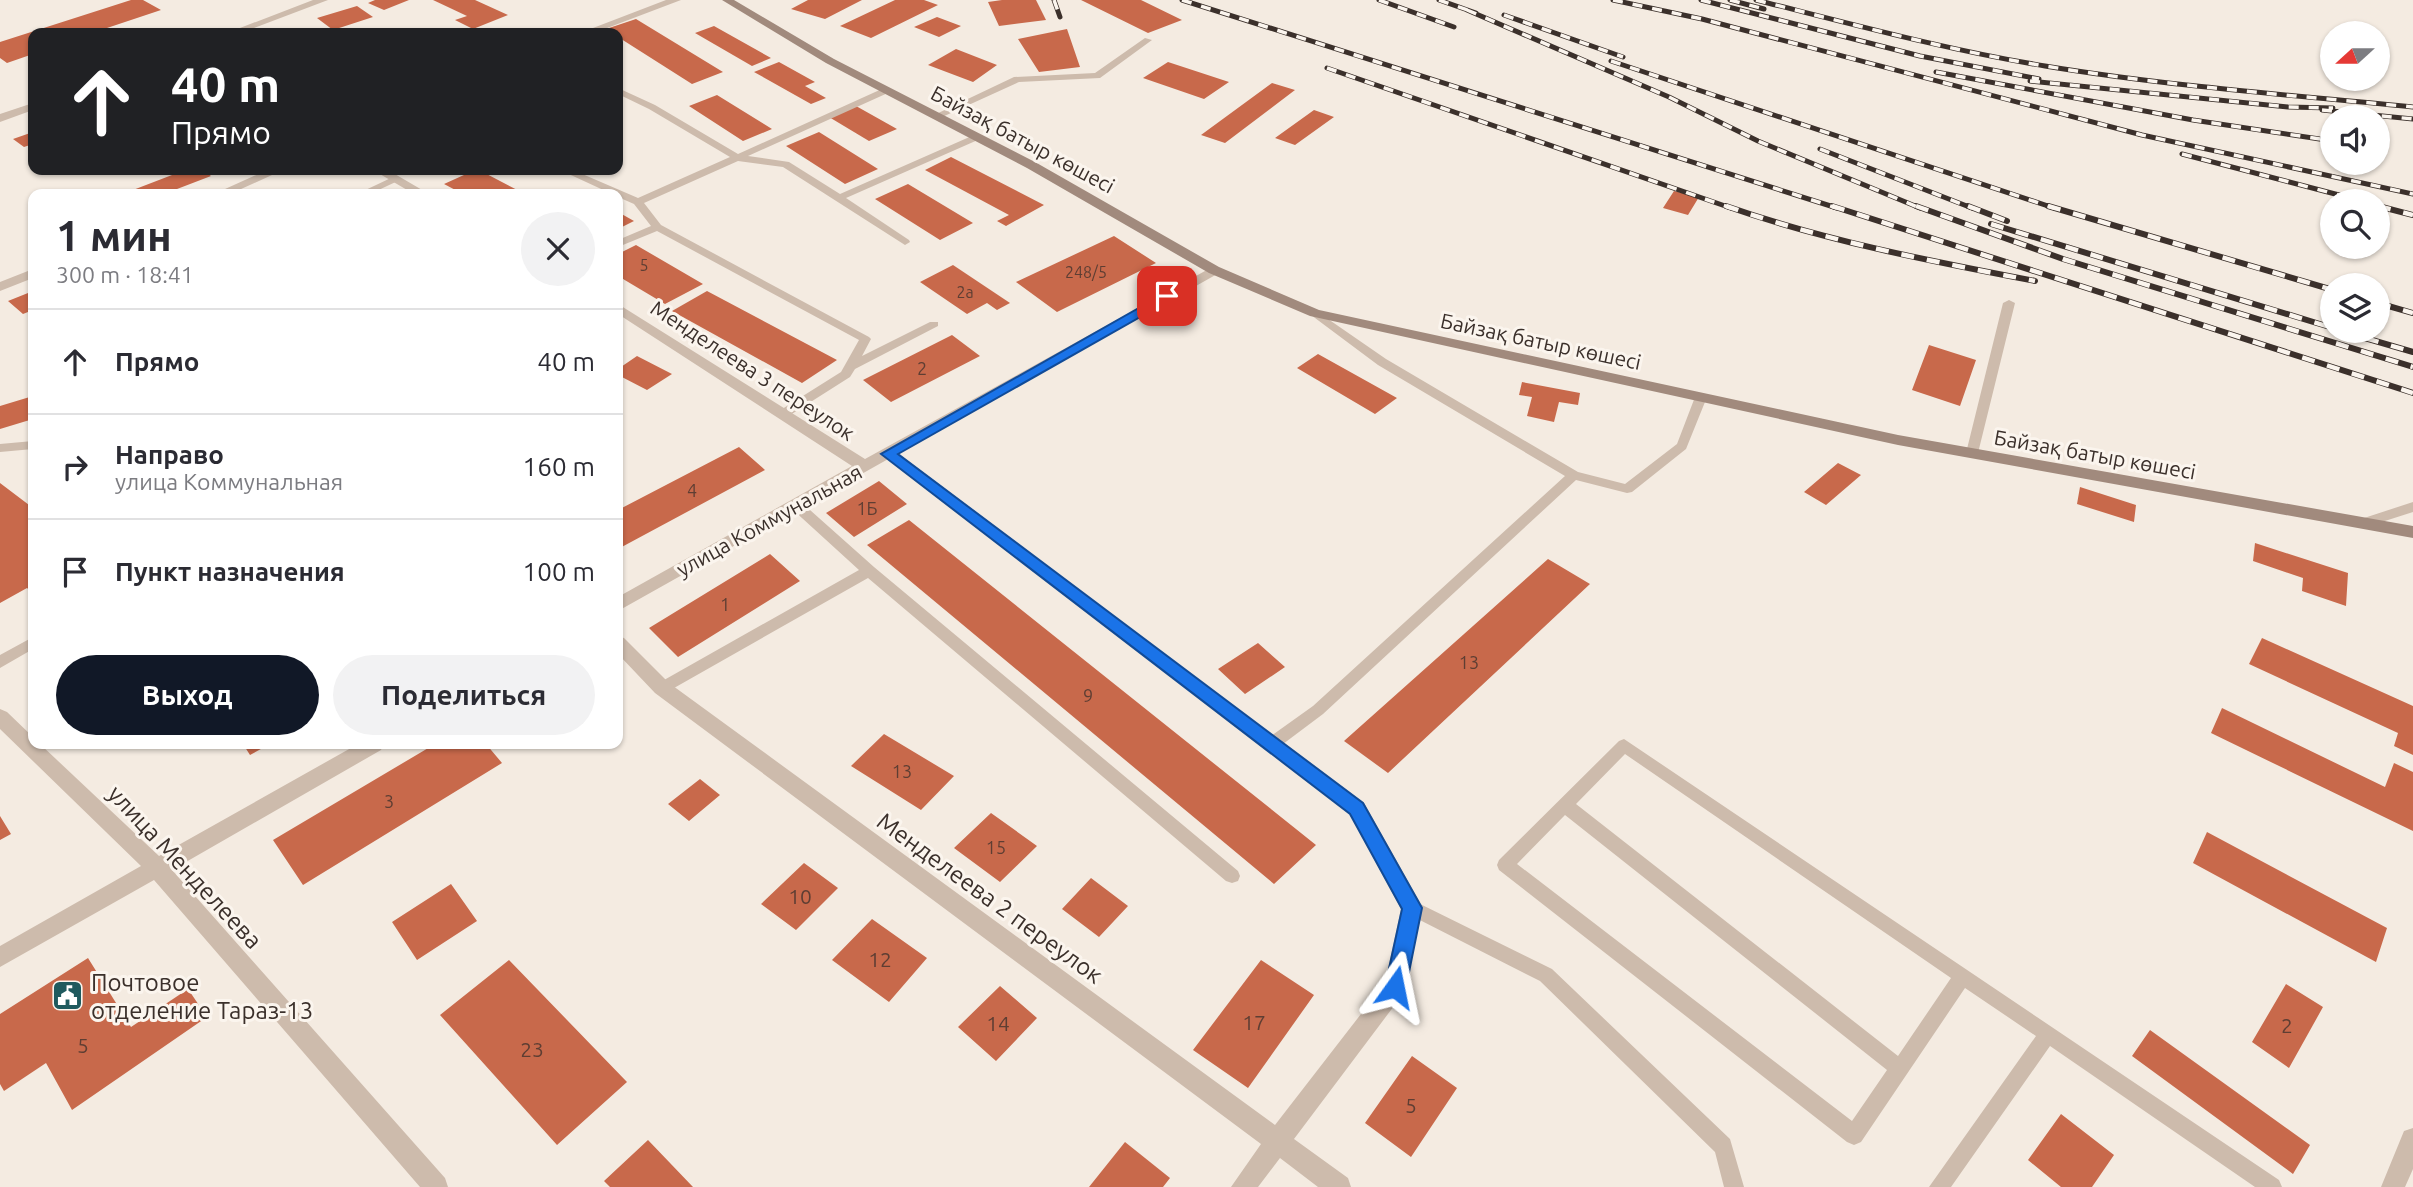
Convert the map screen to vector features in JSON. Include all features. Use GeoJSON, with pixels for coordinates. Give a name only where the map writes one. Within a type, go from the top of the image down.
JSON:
{"type":"FeatureCollection","features":[{"type":"Feature","properties":{"kind":"main road","name":"Байзақ батыр көшесі"},"geometry":{"type":"LineString","coordinates":[[727,0],[830,61],[978,137],[1214,270],[1315,313],[1972,453],[2413,532]]}},
{"type":"Feature","properties":{"kind":"street"},"geometry":{"type":"LineString","coordinates":[[246,28],[323,0]]}},
{"type":"Feature","properties":{"kind":"street"},"geometry":{"type":"LineString","coordinates":[[599,28],[676,0]]}},
{"type":"Feature","properties":{"kind":"street"},"geometry":{"type":"LineString","coordinates":[[0,118],[28,108]]}},
{"type":"Feature","properties":{"kind":"street"},"geometry":{"type":"LineString","coordinates":[[232,189],[265,175]]}},
{"type":"Feature","properties":{"kind":"street"},"geometry":{"type":"LineString","coordinates":[[389,175],[414,189]]}},
{"type":"Feature","properties":{"kind":"street","name":"улица Коммунальная"},"geometry":{"type":"LineString","coordinates":[[623,602],[1214,270]]}},
{"type":"Feature","properties":{"kind":"street"},"geometry":{"type":"LineString","coordinates":[[0,287],[28,276]]}},
{"type":"Feature","properties":{"kind":"street","name":"Менделеева 3 переулок"},"geometry":{"type":"LineString","coordinates":[[623,311],[865,467]]}},
{"type":"Feature","properties":{"kind":"street","name":"Менделеева 2 переулок"},"geometry":{"type":"LineString","coordinates":[[623,647],[662,688],[1339,1187]]}},
{"type":"Feature","properties":{"kind":"street","name":"улица Менделеева"},"geometry":{"type":"LineString","coordinates":[[0,717],[28,744]]}},
{"type":"Feature","properties":{"kind":"street","name":"улица Менделеева"},"geometry":{"type":"LineString","coordinates":[[33,749],[156,867],[436,1187]]}},
{"type":"Feature","properties":{"kind":"street"},"geometry":{"type":"LineString","coordinates":[[0,957],[365,749]]}},
{"type":"Feature","properties":{"kind":"street"},"geometry":{"type":"LineString","coordinates":[[1243,1187],[1395,987],[1412,908],[1356,809]]}},
{"type":"Feature","properties":{"kind":"street"},"geometry":{"type":"LineString","coordinates":[[2393,1187],[2413,1140]]}},
{"type":"Feature","properties":{"kind":"lane"},"geometry":{"type":"LineString","coordinates":[[937,116],[1017,79],[1097,76],[1148,40]]}},
{"type":"Feature","properties":{"kind":"lane"},"geometry":{"type":"LineString","coordinates":[[638,202],[887,90]]}},
{"type":"Feature","properties":{"kind":"lane"},"geometry":{"type":"LineString","coordinates":[[623,93],[652,107],[738,158],[786,163],[905,242]]}},
{"type":"Feature","properties":{"kind":"lane"},"geometry":{"type":"LineString","coordinates":[[839,198],[978,137]]}},
{"type":"Feature","properties":{"kind":"lane"},"geometry":{"type":"LineString","coordinates":[[576,175],[608,189]]}},
{"type":"Feature","properties":{"kind":"lane"},"geometry":{"type":"LineString","coordinates":[[374,189],[397,179]]}},
{"type":"Feature","properties":{"kind":"lane"},"geometry":{"type":"LineString","coordinates":[[623,195],[638,202],[657,227],[865,339],[846,374],[783,414]]}},
{"type":"Feature","properties":{"kind":"lane"},"geometry":{"type":"LineString","coordinates":[[623,242],[657,227]]}},
{"type":"Feature","properties":{"kind":"lane"},"geometry":{"type":"LineString","coordinates":[[1972,453],[2009,303]]}},
{"type":"Feature","properties":{"kind":"lane"},"geometry":{"type":"LineString","coordinates":[[1315,313],[1382,362],[1574,475],[1627,489],[1682,446],[1701,397]]}},
{"type":"Feature","properties":{"kind":"lane"},"geometry":{"type":"LineString","coordinates":[[851,366],[934,324]]}},
{"type":"Feature","properties":{"kind":"lane"},"geometry":{"type":"LineString","coordinates":[[0,448],[28,445]]}},
{"type":"Feature","properties":{"kind":"lane"},"geometry":{"type":"LineString","coordinates":[[888,454],[1356,809]]}},
{"type":"Feature","properties":{"kind":"lane"},"geometry":{"type":"LineString","coordinates":[[1271,744],[1318,710],[1574,475]]}},
{"type":"Feature","properties":{"kind":"lane"},"geometry":{"type":"LineString","coordinates":[[796,505],[869,570],[1232,876]]}},
{"type":"Feature","properties":{"kind":"lane"},"geometry":{"type":"LineString","coordinates":[[2363,523],[2413,507]]}},
{"type":"Feature","properties":{"kind":"lane"},"geometry":{"type":"LineString","coordinates":[[662,688],[869,570]]}},
{"type":"Feature","properties":{"kind":"lane"},"geometry":{"type":"LineString","coordinates":[[0,662],[28,645]]}},
{"type":"Feature","properties":{"kind":"lane"},"geometry":{"type":"LineString","coordinates":[[1963,976],[1854,1135],[1505,864],[1624,745],[1963,976],[2272,1187]]}},
{"type":"Feature","properties":{"kind":"lane"},"geometry":{"type":"LineString","coordinates":[[1565,805],[1900,1069]]}},
{"type":"Feature","properties":{"kind":"lane"},"geometry":{"type":"LineString","coordinates":[[1412,908],[1546,975],[1723,1146],[1734,1187]]}},
{"type":"Feature","properties":{"kind":"lane"},"geometry":{"type":"LineString","coordinates":[[1939,1187],[2048,1034]]}},
{"type":"Feature","properties":{"kind":"building"},"geometry":{"type":"Polygon","coordinates":[[[131,0],[143,0],[161,10],[107,28],[44,28],[131,0]]]}},
{"type":"Feature","properties":{"kind":"building"},"geometry":{"type":"Polygon","coordinates":[[[375,0],[409,0],[384,10],[368,3],[375,0]]]}},
{"type":"Feature","properties":{"kind":"building"},"geometry":{"type":"Polygon","coordinates":[[[433,0],[475,0],[508,15],[476,28],[455,20],[467,16],[433,0]]]}},
{"type":"Feature","properties":{"kind":"building"},"geometry":{"type":"Polygon","coordinates":[[[808,0],[862,0],[825,19],[791,9],[808,0]]]}},
{"type":"Feature","properties":{"kind":"building"},"geometry":{"type":"Polygon","coordinates":[[[895,0],[924,0],[938,5],[871,38],[840,26],[895,0]]]}},
{"type":"Feature","properties":{"kind":"building"},"geometry":{"type":"Polygon","coordinates":[[[1036,0],[1046,20],[999,26],[988,2],[1036,0]]]}},
{"type":"Feature","properties":{"kind":"building"},"geometry":{"type":"Polygon","coordinates":[[[1081,0],[1141,0],[1182,20],[1148,33],[1081,0]]]}},
{"type":"Feature","properties":{"kind":"building"},"geometry":{"type":"Polygon","coordinates":[[[357,6],[373,17],[339,28],[330,28],[317,18],[357,6]]]}},
{"type":"Feature","properties":{"kind":"building"},"geometry":{"type":"Polygon","coordinates":[[[937,17],[961,26],[939,37],[914,27],[937,17]]]}},
{"type":"Feature","properties":{"kind":"building"},"geometry":{"type":"Polygon","coordinates":[[[636,19],[723,72],[692,84],[623,40],[623,28],[609,28],[636,19]]]}},
{"type":"Feature","properties":{"kind":"building"},"geometry":{"type":"Polygon","coordinates":[[[714,26],[771,58],[752,66],[695,33],[714,26]]]}},
{"type":"Feature","properties":{"kind":"building"},"geometry":{"type":"Polygon","coordinates":[[[1067,29],[1080,67],[1039,72],[1018,39],[1067,29]]]}},
{"type":"Feature","properties":{"kind":"building"},"geometry":{"type":"Polygon","coordinates":[[[28,33],[28,56],[7,63],[0,58],[0,42],[28,33]]]}},
{"type":"Feature","properties":{"kind":"building"},"geometry":{"type":"Polygon","coordinates":[[[956,49],[997,65],[973,82],[928,65],[956,49]]]}},
{"type":"Feature","properties":{"kind":"building"},"geometry":{"type":"Polygon","coordinates":[[[779,62],[815,82],[805,86],[826,98],[811,104],[754,72],[779,62]]]}},
{"type":"Feature","properties":{"kind":"building"},"geometry":{"type":"Polygon","coordinates":[[[1168,62],[1229,82],[1204,99],[1143,78],[1168,62]]]}},
{"type":"Feature","properties":{"kind":"building"},"geometry":{"type":"Polygon","coordinates":[[[1272,83],[1295,90],[1225,143],[1201,135],[1272,83]]]}},
{"type":"Feature","properties":{"kind":"building"},"geometry":{"type":"Polygon","coordinates":[[[717,95],[772,129],[743,141],[689,106],[717,95]]]}},
{"type":"Feature","properties":{"kind":"building"},"geometry":{"type":"Polygon","coordinates":[[[856,106],[897,129],[869,141],[829,117],[856,106]]]}},
{"type":"Feature","properties":{"kind":"building"},"geometry":{"type":"Polygon","coordinates":[[[1314,110],[1334,117],[1295,145],[1275,138],[1314,110]]]}},
{"type":"Feature","properties":{"kind":"building"},"geometry":{"type":"Polygon","coordinates":[[[819,132],[878,169],[845,184],[786,146],[819,132]]]}},
{"type":"Feature","properties":{"kind":"building"},"geometry":{"type":"Polygon","coordinates":[[[28,134],[28,146],[24,147],[13,139],[28,134]]]}},
{"type":"Feature","properties":{"kind":"building"},"geometry":{"type":"Polygon","coordinates":[[[951,157],[1044,205],[1006,226],[997,221],[1009,215],[925,170],[951,157]]]}},
{"type":"Feature","properties":{"kind":"building"},"geometry":{"type":"Polygon","coordinates":[[[172,175],[211,176],[177,189],[136,189],[172,175]]]}},
{"type":"Feature","properties":{"kind":"building"},"geometry":{"type":"Polygon","coordinates":[[[464,175],[489,175],[515,189],[454,189],[444,184],[464,175]]]}},
{"type":"Feature","properties":{"kind":"building"},"geometry":{"type":"Polygon","coordinates":[[[908,184],[973,223],[940,240],[875,199],[908,184]]]}},
{"type":"Feature","properties":{"kind":"building"},"geometry":{"type":"Polygon","coordinates":[[[1674,191],[1699,197],[1688,215],[1663,208],[1674,191]]]}},
{"type":"Feature","properties":{"kind":"building"},"geometry":{"type":"Polygon","coordinates":[[[623,215],[634,221],[623,226],[623,215]]]}},
{"type":"Feature","properties":{"kind":"building"},"geometry":{"type":"Polygon","coordinates":[[[1114,236],[1156,263],[1057,312],[1016,282],[1114,236]]]}},
{"type":"Feature","properties":{"kind":"building"},"geometry":{"type":"Polygon","coordinates":[[[636,245],[703,284],[665,304],[623,279],[623,252],[636,245]]]}},
{"type":"Feature","properties":{"kind":"building"},"geometry":{"type":"Polygon","coordinates":[[[953,265],[1010,303],[997,310],[987,303],[967,314],[920,282],[953,265]]]}},
{"type":"Feature","properties":{"kind":"building"},"geometry":{"type":"Polygon","coordinates":[[[707,291],[837,360],[802,383],[672,311],[707,291]]]}},
{"type":"Feature","properties":{"kind":"building"},"geometry":{"type":"Polygon","coordinates":[[[28,293],[28,312],[23,314],[8,301],[28,293]]]}},
{"type":"Feature","properties":{"kind":"building"},"geometry":{"type":"Polygon","coordinates":[[[952,335],[980,356],[891,402],[863,380],[952,335]]]}},
{"type":"Feature","properties":{"kind":"building"},"geometry":{"type":"Polygon","coordinates":[[[1929,345],[1976,360],[1960,406],[1912,390],[1929,345]]]}},
{"type":"Feature","properties":{"kind":"building"},"geometry":{"type":"Polygon","coordinates":[[[1318,354],[1397,398],[1375,414],[1297,368],[1318,354]]]}},
{"type":"Feature","properties":{"kind":"building"},"geometry":{"type":"Polygon","coordinates":[[[637,356],[672,374],[647,390],[623,378],[623,366],[637,356]]]}},
{"type":"Feature","properties":{"kind":"building"},"geometry":{"type":"Polygon","coordinates":[[[1522,382],[1580,393],[1578,405],[1559,402],[1554,422],[1527,416],[1532,397],[1519,395],[1522,382]]]}},
{"type":"Feature","properties":{"kind":"building"},"geometry":{"type":"Polygon","coordinates":[[[28,398],[28,421],[0,429],[0,406],[28,398]]]}},
{"type":"Feature","properties":{"kind":"building"},"geometry":{"type":"Polygon","coordinates":[[[739,447],[765,470],[623,546],[623,507],[739,447]]]}},
{"type":"Feature","properties":{"kind":"building"},"geometry":{"type":"Polygon","coordinates":[[[1838,463],[1861,475],[1826,505],[1804,492],[1838,463]]]}},
{"type":"Feature","properties":{"kind":"building"},"geometry":{"type":"Polygon","coordinates":[[[879,481],[907,504],[854,537],[826,513],[879,481]]]}},
{"type":"Feature","properties":{"kind":"building"},"geometry":{"type":"Polygon","coordinates":[[[0,483],[28,504],[28,589],[0,603],[0,483]]]}},
{"type":"Feature","properties":{"kind":"building"},"geometry":{"type":"Polygon","coordinates":[[[2080,487],[2136,505],[2134,522],[2077,504],[2080,487]]]}},
{"type":"Feature","properties":{"kind":"building"},"geometry":{"type":"Polygon","coordinates":[[[909,520],[1316,845],[1274,884],[867,545],[909,520]]]}},
{"type":"Feature","properties":{"kind":"building"},"geometry":{"type":"Polygon","coordinates":[[[2255,543],[2348,573],[2346,606],[2302,591],[2303,578],[2253,561],[2255,543]]]}},
{"type":"Feature","properties":{"kind":"building"},"geometry":{"type":"Polygon","coordinates":[[[770,554],[800,581],[678,657],[649,628],[770,554]]]}},
{"type":"Feature","properties":{"kind":"building"},"geometry":{"type":"Polygon","coordinates":[[[1548,559],[1590,584],[1388,773],[1344,741],[1548,559]]]}},
{"type":"Feature","properties":{"kind":"building"},"geometry":{"type":"Polygon","coordinates":[[[2262,638],[2413,706],[2413,755],[2394,746],[2398,733],[2249,664],[2262,638]]]}},
{"type":"Feature","properties":{"kind":"building"},"geometry":{"type":"Polygon","coordinates":[[[1258,643],[1285,667],[1245,694],[1218,669],[1258,643]]]}},
{"type":"Feature","properties":{"kind":"building"},"geometry":{"type":"Polygon","coordinates":[[[2222,708],[2385,787],[2394,763],[2413,772],[2413,831],[2211,733],[2222,708]]]}},
{"type":"Feature","properties":{"kind":"building"},"geometry":{"type":"Polygon","coordinates":[[[884,734],[954,776],[921,810],[851,766],[884,734]]]}},
{"type":"Feature","properties":{"kind":"building"},"geometry":{"type":"Polygon","coordinates":[[[246,749],[261,749],[250,755],[246,749]]]}},
{"type":"Feature","properties":{"kind":"building"},"geometry":{"type":"Polygon","coordinates":[[[427,749],[490,749],[502,763],[303,885],[273,840],[427,749]]]}},
{"type":"Feature","properties":{"kind":"building"},"geometry":{"type":"Polygon","coordinates":[[[700,779],[720,795],[689,821],[668,804],[700,779]]]}},
{"type":"Feature","properties":{"kind":"building"},"geometry":{"type":"Polygon","coordinates":[[[991,813],[1037,846],[1000,882],[954,848],[991,813]]]}},
{"type":"Feature","properties":{"kind":"building"},"geometry":{"type":"Polygon","coordinates":[[[0,816],[11,834],[0,840],[0,816]]]}},
{"type":"Feature","properties":{"kind":"building"},"geometry":{"type":"Polygon","coordinates":[[[2207,832],[2387,928],[2376,962],[2193,863],[2207,832]]]}},
{"type":"Feature","properties":{"kind":"building"},"geometry":{"type":"Polygon","coordinates":[[[804,863],[838,888],[796,930],[761,904],[804,863]]]}},
{"type":"Feature","properties":{"kind":"building"},"geometry":{"type":"Polygon","coordinates":[[[1091,878],[1128,906],[1099,937],[1062,909],[1091,878]]]}},
{"type":"Feature","properties":{"kind":"building"},"geometry":{"type":"Polygon","coordinates":[[[451,884],[477,921],[417,960],[392,922],[451,884]]]}},
{"type":"Feature","properties":{"kind":"building"},"geometry":{"type":"Polygon","coordinates":[[[872,919],[927,958],[889,1002],[832,960],[872,919]]]}},
{"type":"Feature","properties":{"kind":"building"},"geometry":{"type":"Polygon","coordinates":[[[88,958],[131,1027],[188,989],[207,1017],[72,1110],[46,1063],[4,1091],[0,1084],[0,1014],[88,958]]]}},
{"type":"Feature","properties":{"kind":"building"},"geometry":{"type":"Polygon","coordinates":[[[509,960],[627,1082],[557,1145],[440,1015],[509,960]]]}},
{"type":"Feature","properties":{"kind":"building"},"geometry":{"type":"Polygon","coordinates":[[[1261,960],[1314,995],[1248,1088],[1193,1050],[1261,960]]]}},
{"type":"Feature","properties":{"kind":"building"},"geometry":{"type":"Polygon","coordinates":[[[2286,984],[2323,1007],[2289,1068],[2252,1042],[2286,984]]]}},
{"type":"Feature","properties":{"kind":"building"},"geometry":{"type":"Polygon","coordinates":[[[1000,986],[1037,1018],[996,1061],[958,1027],[1000,986]]]}},
{"type":"Feature","properties":{"kind":"building"},"geometry":{"type":"Polygon","coordinates":[[[2150,1030],[2310,1145],[2293,1174],[2132,1056],[2150,1030]]]}},
{"type":"Feature","properties":{"kind":"building"},"geometry":{"type":"Polygon","coordinates":[[[1412,1056],[1457,1088],[1411,1157],[1365,1123],[1412,1056]]]}},
{"type":"Feature","properties":{"kind":"building"},"geometry":{"type":"Polygon","coordinates":[[[2061,1114],[2114,1155],[2092,1187],[2061,1187],[2028,1160],[2061,1114]]]}},
{"type":"Feature","properties":{"kind":"building"},"geometry":{"type":"Polygon","coordinates":[[[648,1140],[693,1187],[610,1187],[604,1181],[648,1140]]]}},
{"type":"Feature","properties":{"kind":"building"},"geometry":{"type":"Polygon","coordinates":[[[1125,1142],[1170,1178],[1163,1187],[1089,1187],[1125,1142]]]}},
{"type":"Feature","properties":{"kind":"railway"},"geometry":{"type":"LineString","coordinates":[[1054,0],[1060,17]]}},
{"type":"Feature","properties":{"kind":"railway"},"geometry":{"type":"LineString","coordinates":[[1182,0],[1837,208]]}},
{"type":"Feature","properties":{"kind":"railway"},"geometry":{"type":"LineString","coordinates":[[1379,0],[1454,27]]}},
{"type":"Feature","properties":{"kind":"railway"},"geometry":{"type":"LineString","coordinates":[[1439,0],[1476,13]]}},
{"type":"Feature","properties":{"kind":"railway"},"geometry":{"type":"LineString","coordinates":[[1613,0],[1702,19],[2142,135],[2413,194]]}},
{"type":"Feature","properties":{"kind":"railway"},"geometry":{"type":"LineString","coordinates":[[1701,0],[1920,56],[2039,79]]}},
{"type":"Feature","properties":{"kind":"railway"},"geometry":{"type":"LineString","coordinates":[[1730,0],[1764,9]]}},
{"type":"Feature","properties":{"kind":"railway"},"geometry":{"type":"LineString","coordinates":[[1756,0],[2008,60],[2183,85],[2413,107]]}},
{"type":"Feature","properties":{"kind":"railway"},"geometry":{"type":"LineString","coordinates":[[1467,10],[1669,97],[1758,141],[1920,208]]}},
{"type":"Feature","properties":{"kind":"railway"},"geometry":{"type":"LineString","coordinates":[[1504,15],[1623,57]]}},
{"type":"Feature","properties":{"kind":"railway"},"geometry":{"type":"LineString","coordinates":[[1611,61],[2054,208]]}},
{"type":"Feature","properties":{"kind":"railway"},"geometry":{"type":"LineString","coordinates":[[1327,68],[1731,208]]}},
{"type":"Feature","properties":{"kind":"railway"},"geometry":{"type":"LineString","coordinates":[[1936,72],[2193,120],[2320,139]]}},
{"type":"Feature","properties":{"kind":"railway"},"geometry":{"type":"LineString","coordinates":[[2030,81],[2288,107],[2320,108]]}},
{"type":"Feature","properties":{"kind":"railway"},"geometry":{"type":"LineString","coordinates":[[2390,117],[2413,119]]}},
{"type":"Feature","properties":{"kind":"railway"},"geometry":{"type":"LineString","coordinates":[[1820,149],[1972,208]]}},
{"type":"Feature","properties":{"kind":"railway"},"geometry":{"type":"LineString","coordinates":[[2182,154],[2320,190]]}},
{"type":"Feature","properties":{"kind":"railway"},"geometry":{"type":"LineString","coordinates":[[1726,206],[1840,240],[2035,281]]}},
{"type":"Feature","properties":{"kind":"railway"},"geometry":{"type":"LineString","coordinates":[[1832,206],[2413,393]]}},
{"type":"Feature","properties":{"kind":"railway"},"geometry":{"type":"LineString","coordinates":[[1916,206],[2063,259],[2413,367]]}},
{"type":"Feature","properties":{"kind":"railway"},"geometry":{"type":"LineString","coordinates":[[1968,206],[2007,221]]}},
{"type":"Feature","properties":{"kind":"railway"},"geometry":{"type":"LineString","coordinates":[[2048,206],[2320,286]]}},
{"type":"Feature","properties":{"kind":"railway"},"geometry":{"type":"LineString","coordinates":[[2390,209],[2413,215]]}},
{"type":"Feature","properties":{"kind":"railway"},"geometry":{"type":"LineString","coordinates":[[1991,224],[2320,324]]}},
{"type":"Feature","properties":{"kind":"railway"},"geometry":{"type":"LineString","coordinates":[[2390,306],[2413,313]]}},
{"type":"Feature","properties":{"kind":"railway"},"geometry":{"type":"LineString","coordinates":[[2382,343],[2413,352]]}},
{"type":"Feature","properties":{"kind":"place","name":"Почтовое отделение Тараз-13"},"geometry":{"type":"Point","coordinates":[68,996]}},
{"type":"Feature","properties":{"kind":"route"},"geometry":{"type":"LineString","coordinates":[[1167,296],[888,454],[1356,809],[1412,908],[1395,987]]}}]}
